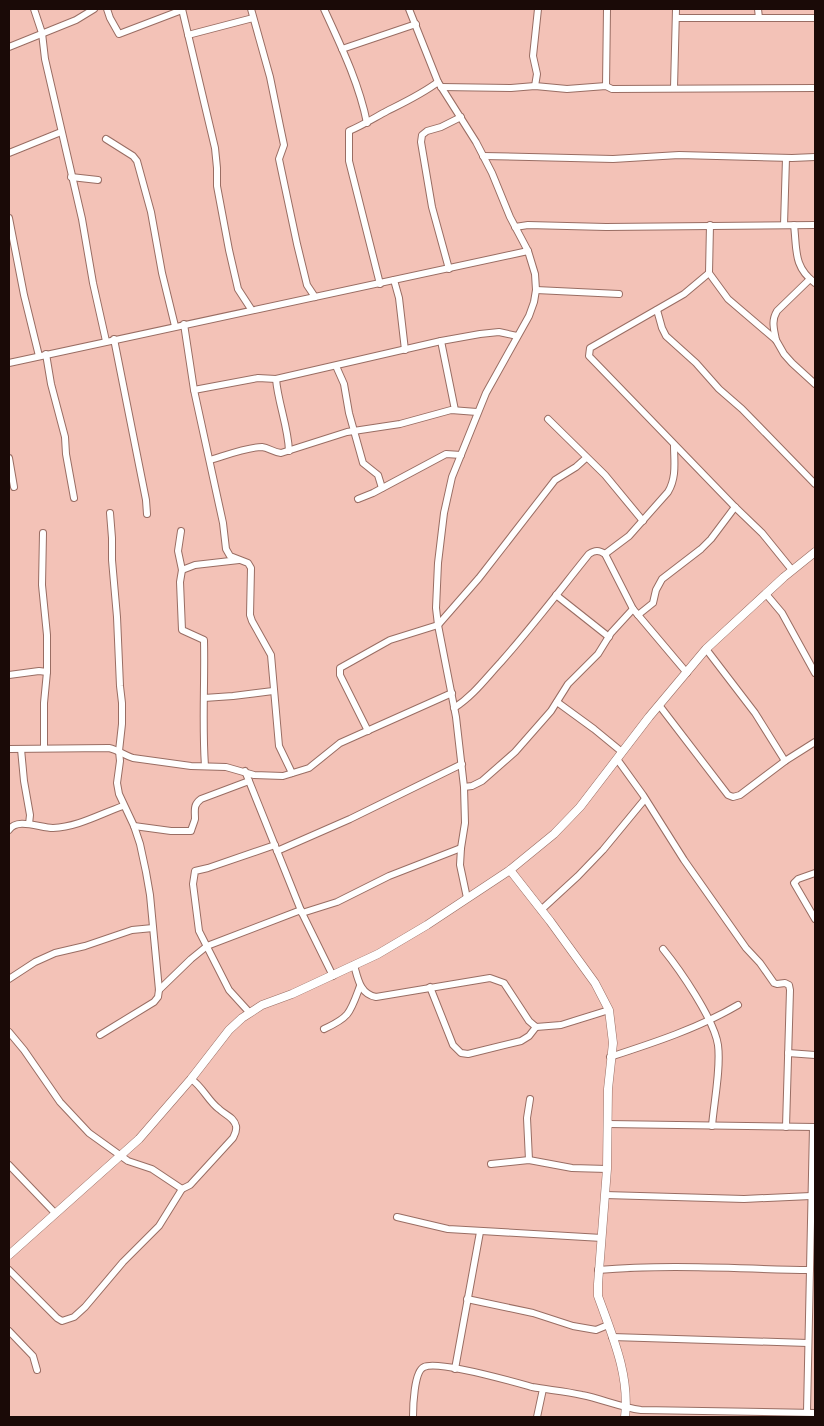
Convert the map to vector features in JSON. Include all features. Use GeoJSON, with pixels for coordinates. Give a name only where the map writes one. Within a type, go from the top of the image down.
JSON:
{"type":"FeatureCollection","features":[{"type":"Feature","properties":{"kind":"street"},"geometry":{"type":"LineString","coordinates":[[34,9],[42,33],[45,59],[82,219],[93,283],[110,340],[146,500],[147,514]]}},
{"type":"Feature","properties":{"kind":"street"},"geometry":{"type":"LineString","coordinates":[[9,47],[76,20],[94,9]]}},
{"type":"Feature","properties":{"kind":"street"},"geometry":{"type":"LineString","coordinates":[[106,9],[119,34],[182,10],[215,148],[217,186],[238,289],[251,310]]}},
{"type":"Feature","properties":{"kind":"street"},"geometry":{"type":"LineString","coordinates":[[250,9],[270,77],[284,145],[279,159],[307,285],[315,297]]}},
{"type":"Feature","properties":{"kind":"street"},"geometry":{"type":"LineString","coordinates":[[324,9],[362,99],[368,124]]}},
{"type":"Feature","properties":{"kind":"street"},"geometry":{"type":"LineString","coordinates":[[409,9],[439,85],[461,116],[483,156],[528,251],[536,274],[536,290],[529,316],[477,412],[452,477],[444,513],[437,587],[438,625],[452,693],[462,764],[465,823],[461,848],[461,876],[467,898]]}},
{"type":"Feature","properties":{"kind":"street"},"geometry":{"type":"LineString","coordinates":[[535,86],[537,74],[533,56],[538,9]]}},
{"type":"Feature","properties":{"kind":"street"},"geometry":{"type":"LineString","coordinates":[[606,86],[607,9]]}},
{"type":"Feature","properties":{"kind":"street"},"geometry":{"type":"LineString","coordinates":[[674,88],[676,9]]}},
{"type":"Feature","properties":{"kind":"street"},"geometry":{"type":"LineString","coordinates":[[758,9],[759,18]]}},
{"type":"Feature","properties":{"kind":"street"},"geometry":{"type":"LineString","coordinates":[[188,35],[253,18]]}},
{"type":"Feature","properties":{"kind":"street"},"geometry":{"type":"LineString","coordinates":[[676,18],[815,18]]}},
{"type":"Feature","properties":{"kind":"street"},"geometry":{"type":"LineString","coordinates":[[342,49],[416,24]]}},
{"type":"Feature","properties":{"kind":"street"},"geometry":{"type":"LineString","coordinates":[[380,284],[349,161],[349,131],[368,124],[384,113],[439,85],[511,88],[535,86],[567,89],[606,86],[612,89],[815,88]]}},
{"type":"Feature","properties":{"kind":"street"},"geometry":{"type":"LineString","coordinates":[[449,269],[432,207],[421,142],[422,135],[428,131],[441,127],[461,116]]}},
{"type":"Feature","properties":{"kind":"street"},"geometry":{"type":"LineString","coordinates":[[9,153],[61,132]]}},
{"type":"Feature","properties":{"kind":"street"},"geometry":{"type":"LineString","coordinates":[[106,139],[133,156],[137,161],[175,326]]}},
{"type":"Feature","properties":{"kind":"street"},"geometry":{"type":"LineString","coordinates":[[483,156],[614,158],[679,155],[815,157]]}},
{"type":"Feature","properties":{"kind":"street"},"geometry":{"type":"LineString","coordinates":[[784,225],[786,158]]}},
{"type":"Feature","properties":{"kind":"street"},"geometry":{"type":"LineString","coordinates":[[71,177],[98,180]]}},
{"type":"Feature","properties":{"kind":"street"},"geometry":{"type":"LineString","coordinates":[[9,218],[24,295],[43,355],[65,437],[74,498]]}},
{"type":"Feature","properties":{"kind":"street"},"geometry":{"type":"LineString","coordinates":[[515,227],[528,225],[606,227],[815,224]]}},
{"type":"Feature","properties":{"kind":"street"},"geometry":{"type":"LineString","coordinates":[[710,225],[709,273],[728,299],[776,340]]}},
{"type":"Feature","properties":{"kind":"street"},"geometry":{"type":"LineString","coordinates":[[794,225],[798,261],[801,269],[813,281],[777,311],[773,317],[773,325],[776,340],[784,354],[815,384]]}},
{"type":"Feature","properties":{"kind":"street"},"geometry":{"type":"LineString","coordinates":[[9,363],[528,251]]}},
{"type":"Feature","properties":{"kind":"street"},"geometry":{"type":"LineString","coordinates":[[709,273],[696,286],[590,348],[588,352],[591,359],[762,533],[792,570]]}},
{"type":"Feature","properties":{"kind":"street"},"geometry":{"type":"LineString","coordinates":[[394,280],[400,306],[406,350]]}},
{"type":"Feature","properties":{"kind":"street"},"geometry":{"type":"LineString","coordinates":[[536,290],[619,294]]}},
{"type":"Feature","properties":{"kind":"street"},"geometry":{"type":"LineString","coordinates":[[657,310],[666,336],[696,363],[719,389],[742,409],[815,484]]}},
{"type":"Feature","properties":{"kind":"street"},"geometry":{"type":"LineString","coordinates":[[184,324],[194,390],[223,523],[226,550],[230,556],[248,563],[251,568],[250,615],[271,655],[279,746],[292,773]]}},
{"type":"Feature","properties":{"kind":"street"},"geometry":{"type":"LineString","coordinates":[[194,390],[258,378],[276,379],[441,341],[499,332],[517,336]]}},
{"type":"Feature","properties":{"kind":"street"},"geometry":{"type":"LineString","coordinates":[[441,341],[455,410]]}},
{"type":"Feature","properties":{"kind":"street"},"geometry":{"type":"LineString","coordinates":[[336,366],[344,384],[349,413],[363,463],[378,475],[382,488]]}},
{"type":"Feature","properties":{"kind":"street"},"geometry":{"type":"LineString","coordinates":[[276,379],[277,392],[289,440],[289,451]]}},
{"type":"Feature","properties":{"kind":"street"},"geometry":{"type":"LineString","coordinates":[[210,460],[256,447],[268,448],[274,452],[281,453],[354,430],[400,424],[438,412],[455,410],[477,412]]}},
{"type":"Feature","properties":{"kind":"street"},"geometry":{"type":"LineString","coordinates":[[548,419],[605,475],[643,521]]}},
{"type":"Feature","properties":{"kind":"street"},"geometry":{"type":"LineString","coordinates":[[605,554],[629,536],[668,492],[673,484],[674,445]]}},
{"type":"Feature","properties":{"kind":"street"},"geometry":{"type":"LineString","coordinates":[[358,500],[446,454],[461,455]]}},
{"type":"Feature","properties":{"kind":"street"},"geometry":{"type":"LineString","coordinates":[[9,458],[14,487]]}},
{"type":"Feature","properties":{"kind":"street"},"geometry":{"type":"LineString","coordinates":[[368,731],[340,675],[340,668],[384,642],[438,625],[484,571],[555,480],[576,467],[586,458]]}},
{"type":"Feature","properties":{"kind":"street"},"geometry":{"type":"LineString","coordinates":[[638,615],[653,604],[656,590],[662,579],[701,549],[735,507]]}},
{"type":"Feature","properties":{"kind":"street"},"geometry":{"type":"LineString","coordinates":[[100,1035],[154,1002],[158,997],[159,990],[146,872],[134,826],[118,794],[122,703],[110,513]]}},
{"type":"Feature","properties":{"kind":"street"},"geometry":{"type":"LineString","coordinates":[[181,531],[178,551],[182,570],[180,582],[182,630],[204,640],[203,742],[205,766]]}},
{"type":"Feature","properties":{"kind":"street"},"geometry":{"type":"LineString","coordinates":[[43,533],[42,585],[47,635],[44,748]]}},
{"type":"Feature","properties":{"kind":"street"},"geometry":{"type":"LineString","coordinates":[[454,708],[466,700],[481,685],[526,634],[589,554],[599,550],[605,554],[633,609],[686,673]]}},
{"type":"Feature","properties":{"kind":"street"},"geometry":{"type":"LineString","coordinates":[[9,1255],[139,1139],[191,1080],[229,1030],[249,1012],[333,976],[378,954],[427,925],[510,870],[568,821],[659,705],[706,649],[792,570],[815,553]]}},
{"type":"Feature","properties":{"kind":"street"},"geometry":{"type":"LineString","coordinates":[[182,570],[195,565],[239,560]]}},
{"type":"Feature","properties":{"kind":"street"},"geometry":{"type":"LineString","coordinates":[[766,594],[782,613],[815,673]]}},
{"type":"Feature","properties":{"kind":"street"},"geometry":{"type":"LineString","coordinates":[[556,595],[609,637]]}},
{"type":"Feature","properties":{"kind":"street"},"geometry":{"type":"LineString","coordinates":[[464,787],[472,786],[482,781],[501,765],[551,711],[568,684],[598,654],[609,637],[633,609]]}},
{"type":"Feature","properties":{"kind":"street"},"geometry":{"type":"LineString","coordinates":[[706,649],[755,713],[785,761]]}},
{"type":"Feature","properties":{"kind":"street"},"geometry":{"type":"LineString","coordinates":[[9,675],[47,672]]}},
{"type":"Feature","properties":{"kind":"street"},"geometry":{"type":"LineString","coordinates":[[204,698],[273,690]]}},
{"type":"Feature","properties":{"kind":"street"},"geometry":{"type":"LineString","coordinates":[[9,749],[98,747],[119,751],[133,758],[191,766],[226,767],[254,775],[283,776],[308,768],[340,743],[452,693]]}},
{"type":"Feature","properties":{"kind":"street"},"geometry":{"type":"LineString","coordinates":[[557,702],[622,752]]}},
{"type":"Feature","properties":{"kind":"street"},"geometry":{"type":"LineString","coordinates":[[659,705],[728,796],[740,796],[785,761],[815,742]]}},
{"type":"Feature","properties":{"kind":"street"},"geometry":{"type":"LineString","coordinates":[[21,749],[30,815],[29,824]]}},
{"type":"Feature","properties":{"kind":"street"},"geometry":{"type":"LineString","coordinates":[[617,759],[646,799],[684,860],[746,948],[774,983],[789,985],[786,1126]]}},
{"type":"Feature","properties":{"kind":"street"},"geometry":{"type":"LineString","coordinates":[[249,1012],[229,990],[199,931],[193,884],[195,871],[276,848],[350,819],[462,764]]}},
{"type":"Feature","properties":{"kind":"street"},"geometry":{"type":"LineString","coordinates":[[245,771],[302,912],[333,976]]}},
{"type":"Feature","properties":{"kind":"street"},"geometry":{"type":"LineString","coordinates":[[134,826],[171,831],[191,831],[195,821],[194,808],[196,802],[248,781]]}},
{"type":"Feature","properties":{"kind":"street"},"geometry":{"type":"LineString","coordinates":[[541,910],[603,850],[646,799]]}},
{"type":"Feature","properties":{"kind":"street"},"geometry":{"type":"LineString","coordinates":[[9,830],[15,824],[29,824],[50,828],[76,825],[123,806]]}},
{"type":"Feature","properties":{"kind":"street"},"geometry":{"type":"LineString","coordinates":[[159,990],[191,958],[208,946],[302,912],[337,902],[389,876],[461,848]]}},
{"type":"Feature","properties":{"kind":"street"},"geometry":{"type":"LineString","coordinates":[[510,870],[595,982],[609,1010],[613,1043],[610,1057],[607,1168],[598,1270],[598,1296],[622,1368],[626,1388],[625,1417]]}},
{"type":"Feature","properties":{"kind":"street"},"geometry":{"type":"LineString","coordinates":[[815,873],[798,879],[794,884],[815,919]]}},
{"type":"Feature","properties":{"kind":"street"},"geometry":{"type":"LineString","coordinates":[[9,979],[35,962],[55,953],[85,946],[132,930],[153,928]]}},
{"type":"Feature","properties":{"kind":"street"},"geometry":{"type":"LineString","coordinates":[[663,949],[677,966],[715,1033],[718,1056],[712,1126]]}},
{"type":"Feature","properties":{"kind":"street"},"geometry":{"type":"LineString","coordinates":[[354,965],[360,986],[370,996],[376,997],[490,978],[498,980],[504,983],[529,1020],[536,1027]]}},
{"type":"Feature","properties":{"kind":"street"},"geometry":{"type":"LineString","coordinates":[[158,979],[166,982]]}},
{"type":"Feature","properties":{"kind":"street"},"geometry":{"type":"LineString","coordinates":[[324,1029],[341,1021],[348,1015],[360,986]]}},
{"type":"Feature","properties":{"kind":"street"},"geometry":{"type":"LineString","coordinates":[[430,987],[453,1045],[461,1053],[468,1054],[521,1041],[529,1036],[536,1027],[561,1025],[609,1010]]}},
{"type":"Feature","properties":{"kind":"street"},"geometry":{"type":"LineString","coordinates":[[610,1057],[709,1021],[738,1005]]}},
{"type":"Feature","properties":{"kind":"street"},"geometry":{"type":"LineString","coordinates":[[9,1032],[24,1050],[47,1085],[89,1133],[128,1161],[152,1169],[182,1189]]}},
{"type":"Feature","properties":{"kind":"street"},"geometry":{"type":"LineString","coordinates":[[788,1053],[815,1055]]}},
{"type":"Feature","properties":{"kind":"street"},"geometry":{"type":"LineString","coordinates":[[9,1270],[62,1321],[74,1317],[84,1307],[123,1262],[160,1226],[182,1189],[190,1185],[233,1138],[236,1132],[236,1126],[232,1119],[212,1103],[191,1080]]}},
{"type":"Feature","properties":{"kind":"street"},"geometry":{"type":"LineString","coordinates":[[528,1160],[527,1118],[530,1099]]}},
{"type":"Feature","properties":{"kind":"street"},"geometry":{"type":"LineString","coordinates":[[608,1124],[814,1127],[807,1412]]}},
{"type":"Feature","properties":{"kind":"street"},"geometry":{"type":"LineString","coordinates":[[491,1164],[528,1160],[572,1168],[607,1168]]}},
{"type":"Feature","properties":{"kind":"street"},"geometry":{"type":"LineString","coordinates":[[9,1166],[56,1214]]}},
{"type":"Feature","properties":{"kind":"street"},"geometry":{"type":"LineString","coordinates":[[605,1195],[744,1199],[811,1196]]}},
{"type":"Feature","properties":{"kind":"street"},"geometry":{"type":"LineString","coordinates":[[398,1217],[448,1229],[602,1238]]}},
{"type":"Feature","properties":{"kind":"street"},"geometry":{"type":"LineString","coordinates":[[455,1369],[480,1232]]}},
{"type":"Feature","properties":{"kind":"street"},"geometry":{"type":"LineString","coordinates":[[598,1270],[644,1266],[696,1266],[810,1270]]}},
{"type":"Feature","properties":{"kind":"street"},"geometry":{"type":"LineString","coordinates":[[467,1299],[533,1313],[573,1326],[596,1330],[608,1325]]}},
{"type":"Feature","properties":{"kind":"street"},"geometry":{"type":"LineString","coordinates":[[9,1331],[33,1356],[37,1370]]}},
{"type":"Feature","properties":{"kind":"street"},"geometry":{"type":"LineString","coordinates":[[612,1337],[808,1343]]}},
{"type":"Feature","properties":{"kind":"street"},"geometry":{"type":"LineString","coordinates":[[412,1417],[420,1370],[431,1365],[543,1389],[568,1392],[626,1408],[641,1410],[715,1414],[815,1413]]}},
{"type":"Feature","properties":{"kind":"street"},"geometry":{"type":"LineString","coordinates":[[537,1417],[543,1389]]}}]}
